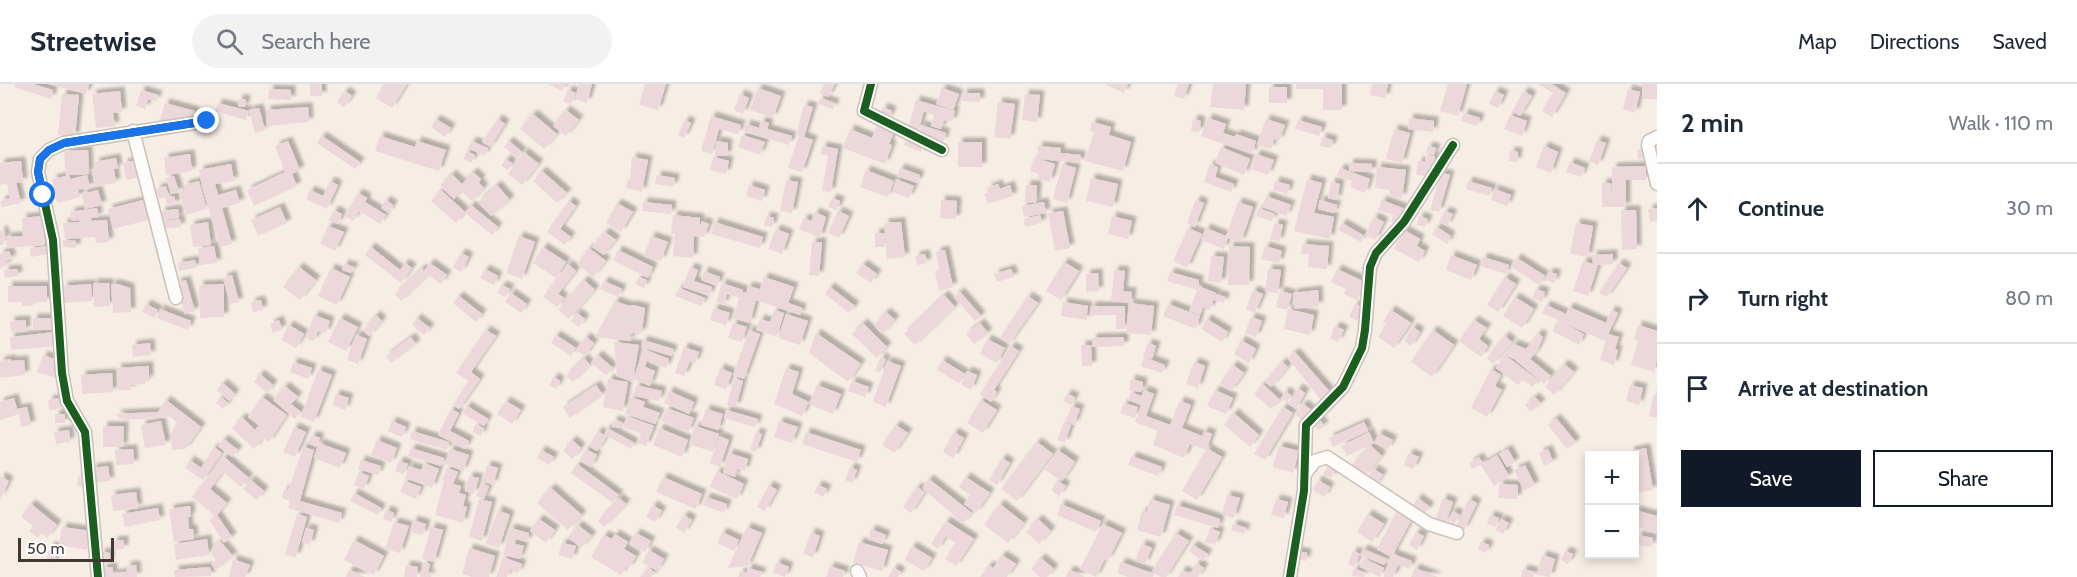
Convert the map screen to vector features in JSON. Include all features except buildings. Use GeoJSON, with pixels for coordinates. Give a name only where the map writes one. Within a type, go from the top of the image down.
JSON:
{"type":"FeatureCollection","features":[{"type":"Feature","properties":{"kind":"street"},"geometry":{"type":"LineString","coordinates":[[871,84],[864,111],[942,150]]}},
{"type":"Feature","properties":{"kind":"street"},"geometry":{"type":"LineString","coordinates":[[98,577],[85,432],[67,401],[62,373],[53,240],[38,172],[40,159],[49,150],[64,143],[207,121]]}},
{"type":"Feature","properties":{"kind":"street"},"geometry":{"type":"LineString","coordinates":[[133,132],[176,298]]}},
{"type":"Feature","properties":{"kind":"street"},"geometry":{"type":"LineString","coordinates":[[1657,137],[1649,141],[1648,145],[1657,184]]}},
{"type":"Feature","properties":{"kind":"street"},"geometry":{"type":"LineString","coordinates":[[1290,577],[1305,474],[1306,425],[1343,387],[1362,348],[1370,267],[1376,253],[1404,222],[1453,145]]}},
{"type":"Feature","properties":{"kind":"street"},"geometry":{"type":"LineString","coordinates":[[1305,474],[1314,461],[1328,457],[1429,524],[1457,533]]}},
{"type":"Feature","properties":{"kind":"cycle path"},"geometry":{"type":"LineString","coordinates":[[871,84],[864,111],[942,150]]}},
{"type":"Feature","properties":{"kind":"cycle path"},"geometry":{"type":"LineString","coordinates":[[98,577],[85,432],[67,401],[62,373],[53,240],[38,172],[40,159],[49,150],[64,143],[207,121]]}},
{"type":"Feature","properties":{"kind":"cycle path"},"geometry":{"type":"LineString","coordinates":[[1290,577],[1304,491],[1306,425],[1343,387],[1362,348],[1370,267],[1376,253],[1404,222],[1453,145]]}},
{"type":"Feature","properties":{"kind":"route"},"geometry":{"type":"LineString","coordinates":[[43,195],[38,172],[40,159],[49,150],[64,143],[207,121]]}}]}
